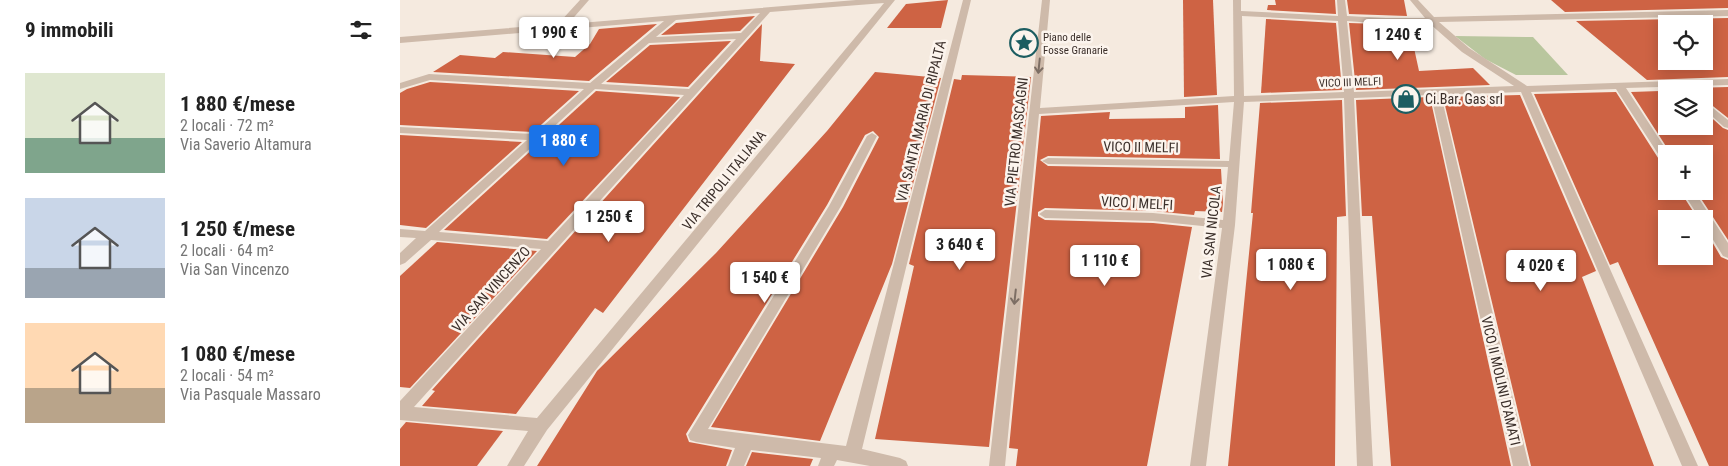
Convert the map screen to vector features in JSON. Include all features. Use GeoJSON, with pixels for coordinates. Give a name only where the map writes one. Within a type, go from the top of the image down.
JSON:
{"type":"FeatureCollection","features":[{"type":"Feature","properties":{"kind":"street"},"geometry":{"type":"LineString","coordinates":[[562,26],[585,0]]}},
{"type":"Feature","properties":{"kind":"street"},"geometry":{"type":"LineString","coordinates":[[400,40],[886,0]]}},
{"type":"Feature","properties":{"kind":"street","name":"VIA TRIPOLI ITALIANA"},"geometry":{"type":"LineString","coordinates":[[515,466],[541,425],[891,0]]}},
{"type":"Feature","properties":{"kind":"street","name":"VIA SANTA MARIA DI RIPALTA"},"geometry":{"type":"LineString","coordinates":[[852,454],[967,0]]}},
{"type":"Feature","properties":{"kind":"street","name":"VIA PIETRO MASCAGNI"},"geometry":{"type":"LineString","coordinates":[[997,466],[1046,0]]}},
{"type":"Feature","properties":{"kind":"street"},"geometry":{"type":"LineString","coordinates":[[1341,0],[1348,95],[1365,466]]}},
{"type":"Feature","properties":{"kind":"street"},"geometry":{"type":"LineString","coordinates":[[1414,0],[1447,37],[1476,60],[1525,89],[1690,466]]}},
{"type":"Feature","properties":{"kind":"street"},"geometry":{"type":"LineString","coordinates":[[1237,6],[1343,19],[1430,20],[1728,13]]}},
{"type":"Feature","properties":{"kind":"street","name":"VIA SAN NICOLA"},"geometry":{"type":"LineString","coordinates":[[1198,466],[1229,225],[1232,164],[1239,99],[1237,6]]}},
{"type":"Feature","properties":{"kind":"street","name":"VIA SAN VINCENZO"},"geometry":{"type":"LineString","coordinates":[[400,412],[741,36],[767,10]]}},
{"type":"Feature","properties":{"kind":"street"},"geometry":{"type":"LineString","coordinates":[[400,260],[592,87],[674,17]]}},
{"type":"Feature","properties":{"kind":"street"},"geometry":{"type":"LineString","coordinates":[[647,40],[741,36]]}},
{"type":"Feature","properties":{"kind":"street"},"geometry":{"type":"LineString","coordinates":[[400,86],[429,76],[690,92]]}},
{"type":"Feature","properties":{"kind":"street","name":"VICO III MELFI"},"geometry":{"type":"LineString","coordinates":[[1713,83],[1728,82]]}},
{"type":"Feature","properties":{"kind":"street"},"geometry":{"type":"LineString","coordinates":[[1619,86],[1658,146]]}},
{"type":"Feature","properties":{"kind":"street","name":"VICO III MELFI"},"geometry":{"type":"LineString","coordinates":[[1034,111],[1239,99],[1435,91],[1658,86]]}},
{"type":"Feature","properties":{"kind":"street","name":"VICO II MOLINI D'AMATI"},"geometry":{"type":"LineString","coordinates":[[1435,91],[1521,466]]}},
{"type":"Feature","properties":{"kind":"street"},"geometry":{"type":"LineString","coordinates":[[1713,112],[1728,126]]}},
{"type":"Feature","properties":{"kind":"street"},"geometry":{"type":"LineString","coordinates":[[400,130],[537,137]]}},
{"type":"Feature","properties":{"kind":"street"},"geometry":{"type":"LineString","coordinates":[[872,136],[835,206],[696,435],[746,442],[829,459],[852,454],[900,466]]}},
{"type":"Feature","properties":{"kind":"street","name":"VICO II MELFI"},"geometry":{"type":"LineString","coordinates":[[1048,161],[1232,164]]}},
{"type":"Feature","properties":{"kind":"street"},"geometry":{"type":"LineString","coordinates":[[1694,200],[1728,253]]}},
{"type":"Feature","properties":{"kind":"street","name":"VICO I MELFI"},"geometry":{"type":"LineString","coordinates":[[1045,214],[1153,217],[1229,225]]}},
{"type":"Feature","properties":{"kind":"street"},"geometry":{"type":"LineString","coordinates":[[400,233],[551,246]]}},
{"type":"Feature","properties":{"kind":"street"},"geometry":{"type":"LineString","coordinates":[[400,412],[541,425]]}},
{"type":"Feature","properties":{"kind":"street"},"geometry":{"type":"LineString","coordinates":[[736,466],[746,442]]}},
{"type":"Feature","properties":{"kind":"green space"},"geometry":{"type":"Polygon","coordinates":[[[1455,36],[1533,37],[1568,75],[1516,75],[1485,59],[1455,36]]]}},
{"type":"Feature","properties":{"kind":"building"},"geometry":{"type":"Polygon","coordinates":[[[948,0],[941,28],[887,28],[906,4],[948,0]]]}},
{"type":"Feature","properties":{"kind":"building"},"geometry":{"type":"Polygon","coordinates":[[[1183,0],[1213,0],[1217,95],[1184,97],[1183,0]]]}},
{"type":"Feature","properties":{"kind":"building"},"geometry":{"type":"Polygon","coordinates":[[[1275,0],[1335,0],[1336,14],[1267,10],[1268,5],[1276,5],[1275,0]]]}},
{"type":"Feature","properties":{"kind":"building"},"geometry":{"type":"Polygon","coordinates":[[[1347,0],[1404,0],[1407,16],[1349,14],[1347,0]]]}},
{"type":"Feature","properties":{"kind":"building"},"geometry":{"type":"Polygon","coordinates":[[[1551,0],[1728,0],[1728,8],[1565,12],[1551,0]]]}},
{"type":"Feature","properties":{"kind":"building"},"geometry":{"type":"Polygon","coordinates":[[[755,16],[740,31],[661,35],[676,23],[755,16]]]}},
{"type":"Feature","properties":{"kind":"building"},"geometry":{"type":"Polygon","coordinates":[[[1713,18],[1728,18],[1728,77],[1647,80],[1576,21],[1658,19],[1658,70],[1713,70],[1713,18]]]}},
{"type":"Feature","properties":{"kind":"building"},"geometry":{"type":"Polygon","coordinates":[[[1266,19],[1336,23],[1342,90],[1261,93],[1266,19]]]}},
{"type":"Feature","properties":{"kind":"building"},"geometry":{"type":"Polygon","coordinates":[[[1349,23],[1409,25],[1419,71],[1473,68],[1490,85],[1356,90],[1349,23]]]}},
{"type":"Feature","properties":{"kind":"building"},"geometry":{"type":"Polygon","coordinates":[[[657,24],[589,81],[433,72],[460,55],[495,58],[503,52],[575,57],[590,44],[599,29],[657,24]]]}},
{"type":"Feature","properties":{"kind":"building"},"geometry":{"type":"Polygon","coordinates":[[[762,24],[760,61],[795,64],[603,313],[595,308],[516,414],[422,406],[435,391],[432,390],[762,24]]]}},
{"type":"Feature","properties":{"kind":"building"},"geometry":{"type":"Polygon","coordinates":[[[731,41],[688,87],[606,82],[650,45],[731,41]]]}},
{"type":"Feature","properties":{"kind":"building"},"geometry":{"type":"Polygon","coordinates":[[[875,72],[941,78],[892,264],[820,441],[711,427],[843,207],[879,137],[873,131],[865,135],[827,205],[686,434],[689,442],[732,450],[726,466],[537,466],[597,371],[716,253],[827,131],[875,72]]]}},
{"type":"Feature","properties":{"kind":"building"},"geometry":{"type":"Polygon","coordinates":[[[962,75],[1031,77],[989,447],[875,439],[914,266],[909,264],[954,79],[961,80],[962,75]]]}},
{"type":"Feature","properties":{"kind":"building"},"geometry":{"type":"Polygon","coordinates":[[[430,82],[579,91],[533,132],[400,125],[400,93],[430,82]]]}},
{"type":"Feature","properties":{"kind":"building"},"geometry":{"type":"Polygon","coordinates":[[[1713,87],[1728,87],[1728,118],[1713,106],[1713,87]]]}},
{"type":"Feature","properties":{"kind":"building"},"geometry":{"type":"Polygon","coordinates":[[[596,91],[680,97],[547,239],[444,230],[596,91]]]}},
{"type":"Feature","properties":{"kind":"building"},"geometry":{"type":"Polygon","coordinates":[[[1658,91],[1658,134],[1631,92],[1658,91]]]}},
{"type":"Feature","properties":{"kind":"building"},"geometry":{"type":"Polygon","coordinates":[[[1616,92],[1658,158],[1658,200],[1686,200],[1692,210],[1658,210],[1658,265],[1713,265],[1713,243],[1721,257],[1728,260],[1728,466],[1709,466],[1618,262],[1610,265],[1534,94],[1616,92]]]}},
{"type":"Feature","properties":{"kind":"building"},"geometry":{"type":"Polygon","coordinates":[[[1520,95],[1596,271],[1582,277],[1654,466],[1531,466],[1443,97],[1520,95]]]}},
{"type":"Feature","properties":{"kind":"building"},"geometry":{"type":"Polygon","coordinates":[[[1430,97],[1511,466],[1391,466],[1372,216],[1362,216],[1356,100],[1430,97]]]}},
{"type":"Feature","properties":{"kind":"building"},"geometry":{"type":"Polygon","coordinates":[[[1342,100],[1346,216],[1337,217],[1335,466],[1228,466],[1253,213],[1251,213],[1260,103],[1342,100]]]}},
{"type":"Feature","properties":{"kind":"building"},"geometry":{"type":"Polygon","coordinates":[[[1218,105],[1220,159],[1048,156],[1040,160],[1048,166],[1221,169],[1223,203],[1222,212],[1195,211],[1194,215],[1153,211],[1045,208],[1038,212],[1038,216],[1045,220],[1153,223],[1192,227],[1147,466],[1016,466],[1018,449],[1009,448],[1041,116],[1110,112],[1109,119],[1185,118],[1185,107],[1218,105]]]}},
{"type":"Feature","properties":{"kind":"building"},"geometry":{"type":"Polygon","coordinates":[[[1713,119],[1728,130],[1728,240],[1713,217],[1713,210],[1708,210],[1702,200],[1713,200],[1713,145],[1665,145],[1659,135],[1713,135],[1713,119]]]}},
{"type":"Feature","properties":{"kind":"building"},"geometry":{"type":"Polygon","coordinates":[[[400,135],[522,142],[426,228],[400,225],[400,135]]]}},
{"type":"Feature","properties":{"kind":"building"},"geometry":{"type":"Polygon","coordinates":[[[437,242],[537,251],[410,388],[400,387],[400,276],[437,242]]]}},
{"type":"Feature","properties":{"kind":"building"},"geometry":{"type":"Polygon","coordinates":[[[406,422],[503,431],[477,466],[400,466],[400,429],[406,422]]]}},
{"type":"Feature","properties":{"kind":"building"},"geometry":{"type":"Polygon","coordinates":[[[752,452],[813,459],[810,466],[746,466],[752,452]]]}},
{"type":"Feature","properties":{"kind":"place","name":"Piano delle Fosse Granarie"},"geometry":{"type":"Point","coordinates":[1024,43]}},
{"type":"Feature","properties":{"kind":"place","name":"Ci.Bar. Gas srl"},"geometry":{"type":"Point","coordinates":[1406,99]}}]}
